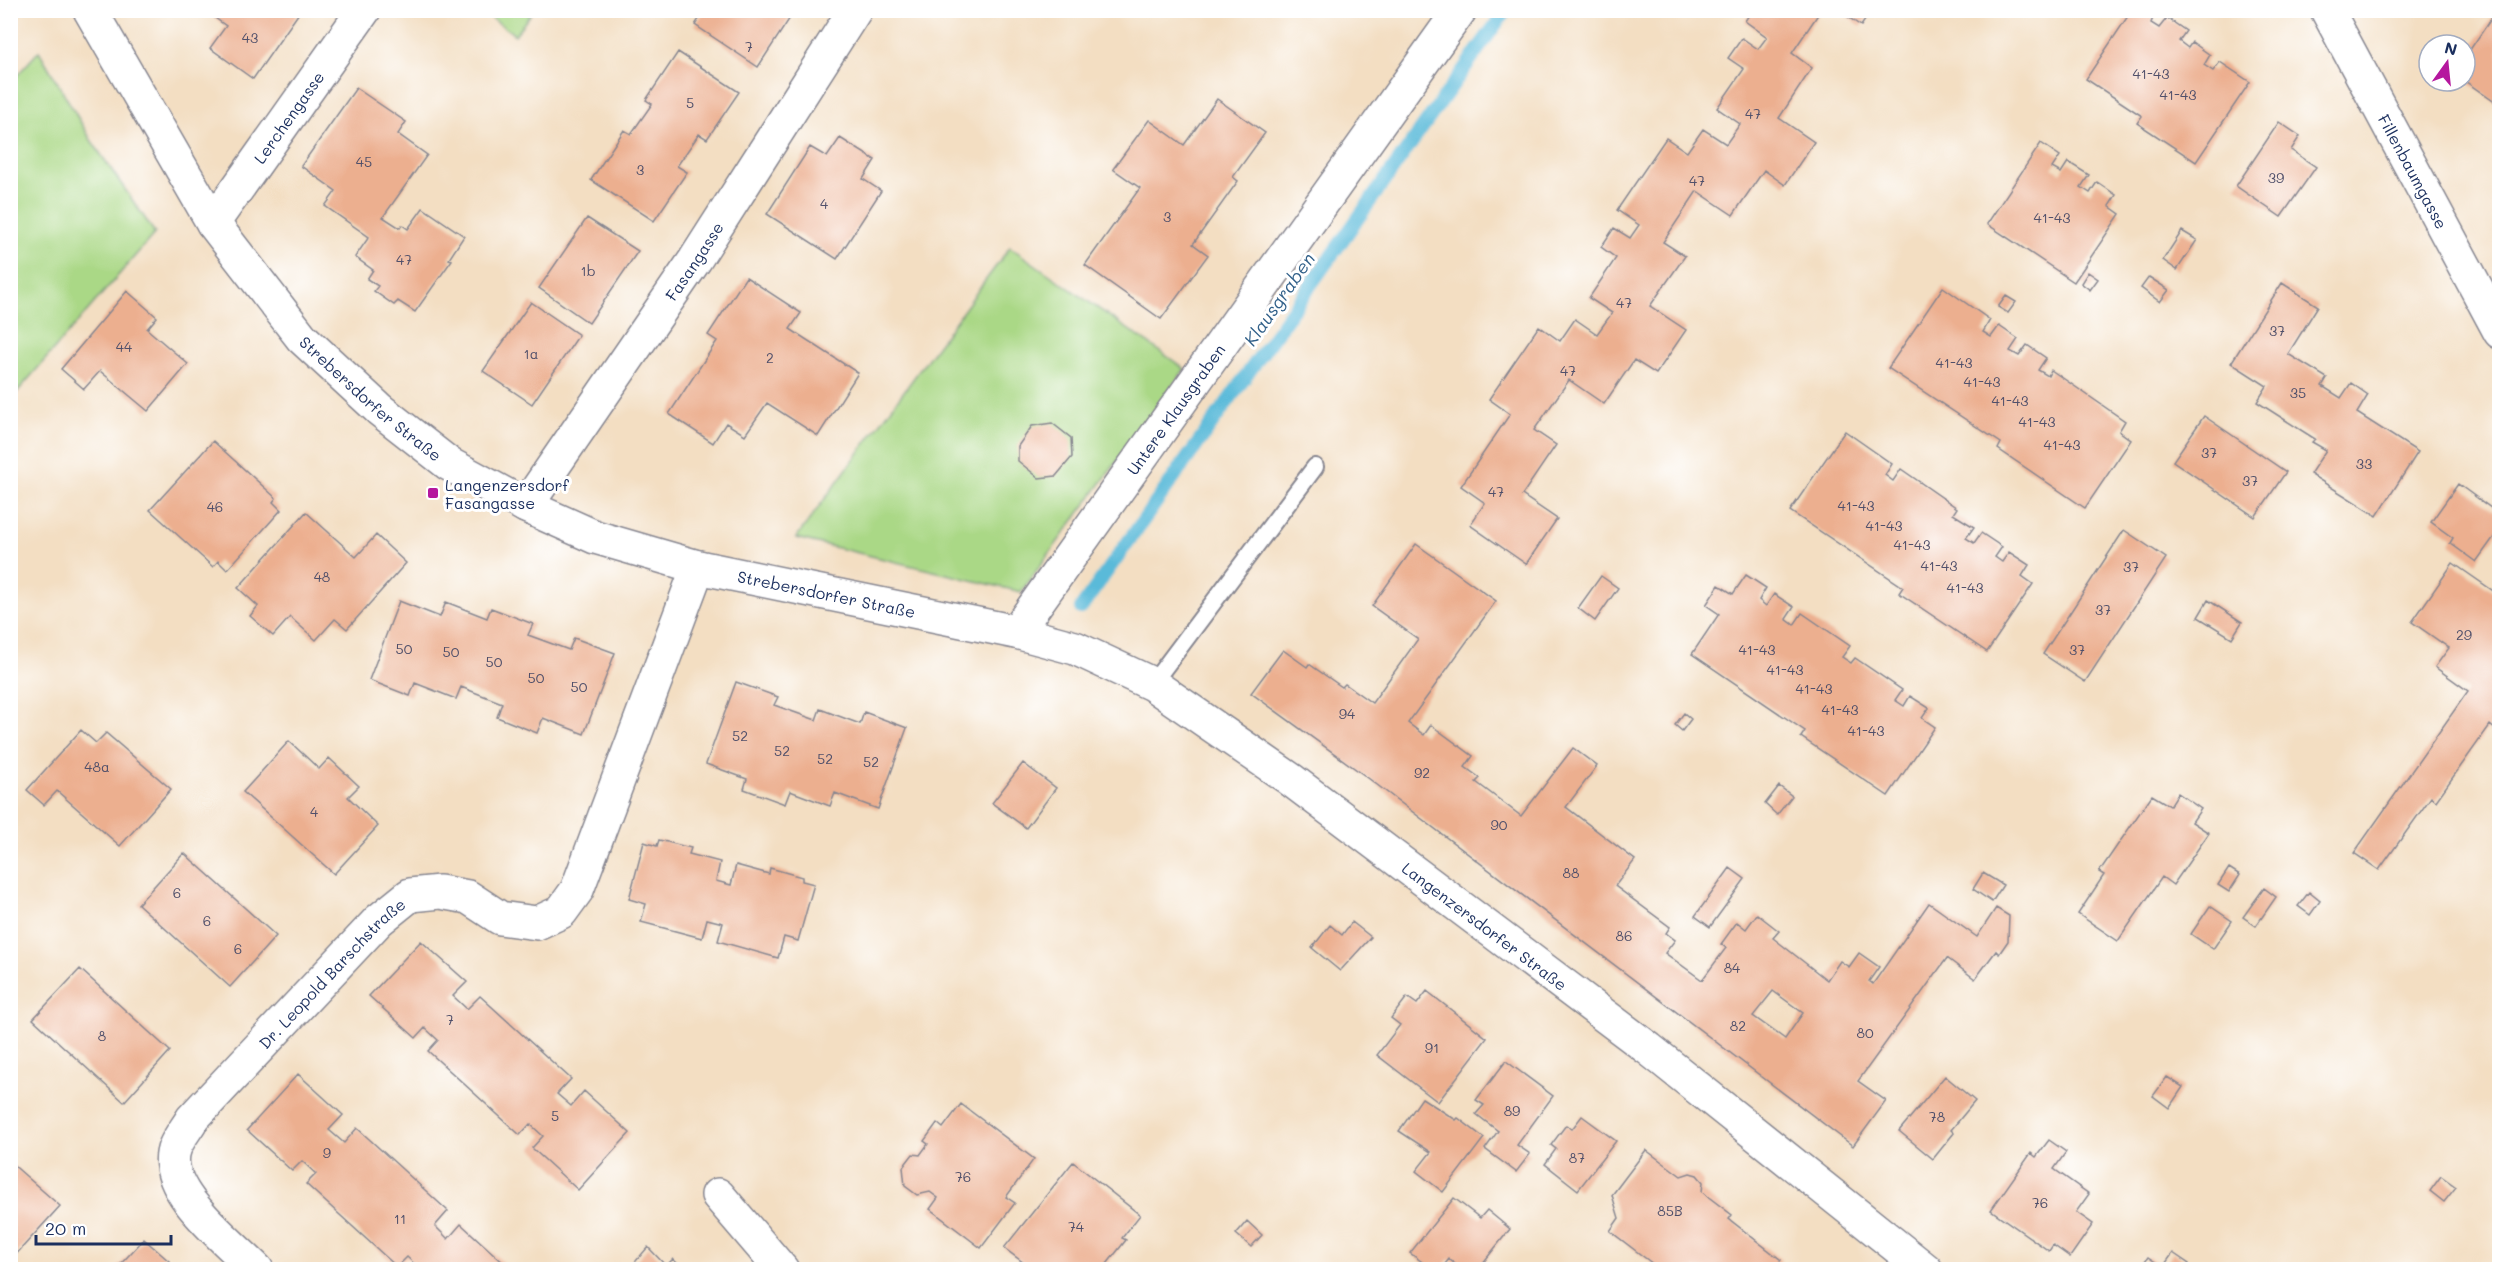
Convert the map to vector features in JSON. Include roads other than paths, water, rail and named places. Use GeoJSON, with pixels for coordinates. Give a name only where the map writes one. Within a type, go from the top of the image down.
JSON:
{"type":"FeatureCollection","features":[{"type":"Feature","properties":{"kind":"street","name":"Strebersdorfer Straße"},"geometry":{"type":"LineString","coordinates":[[90,10],[213,223],[302,338],[380,410],[449,464],[526,506],[595,537],[698,567],[1016,632]]}},
{"type":"Feature","properties":{"kind":"street","name":"Lerchengasse"},"geometry":{"type":"LineString","coordinates":[[213,223],[364,10]]}},
{"type":"Feature","properties":{"kind":"street","name":"Fasangasse"},"geometry":{"type":"LineString","coordinates":[[526,506],[694,260],[855,10]]}},
{"type":"Feature","properties":{"kind":"street","name":"Untere Klausgraben"},"geometry":{"type":"LineString","coordinates":[[1016,632],[1460,10]]}},
{"type":"Feature","properties":{"kind":"street","name":"Fillenbaumgasse"},"geometry":{"type":"LineString","coordinates":[[2327,10],[2499,332]]}},
{"type":"Feature","properties":{"kind":"street","name":"Dr. Leopold Barschstraße"},"geometry":{"type":"LineString","coordinates":[[257,1269],[186,1199],[174,1175],[174,1149],[192,1119],[380,920],[410,895],[440,892],[468,897],[500,918],[537,923],[561,912],[577,890],[698,567]]}},
{"type":"Feature","properties":{"kind":"street","name":"Langenzersdorfer Straße"},"geometry":{"type":"LineString","coordinates":[[1016,632],[1075,648],[1152,684],[1290,779],[1649,1049],[1926,1269]]}},
{"type":"Feature","properties":{"kind":"street"},"geometry":{"type":"LineString","coordinates":[[718,1195],[782,1269]]}},
{"type":"Feature","properties":{"kind":"lane"},"geometry":{"type":"LineString","coordinates":[[1152,684],[1315,467]]}},
{"type":"Feature","properties":{"kind":"waterway","name":"Klausgraben"},"geometry":{"type":"LineString","coordinates":[[1081,608],[1506,10]]}},
{"type":"Feature","properties":{"kind":"place","name":"Langenzersdorf Fasangasse"},"geometry":{"type":"Point","coordinates":[433,493]}}]}
